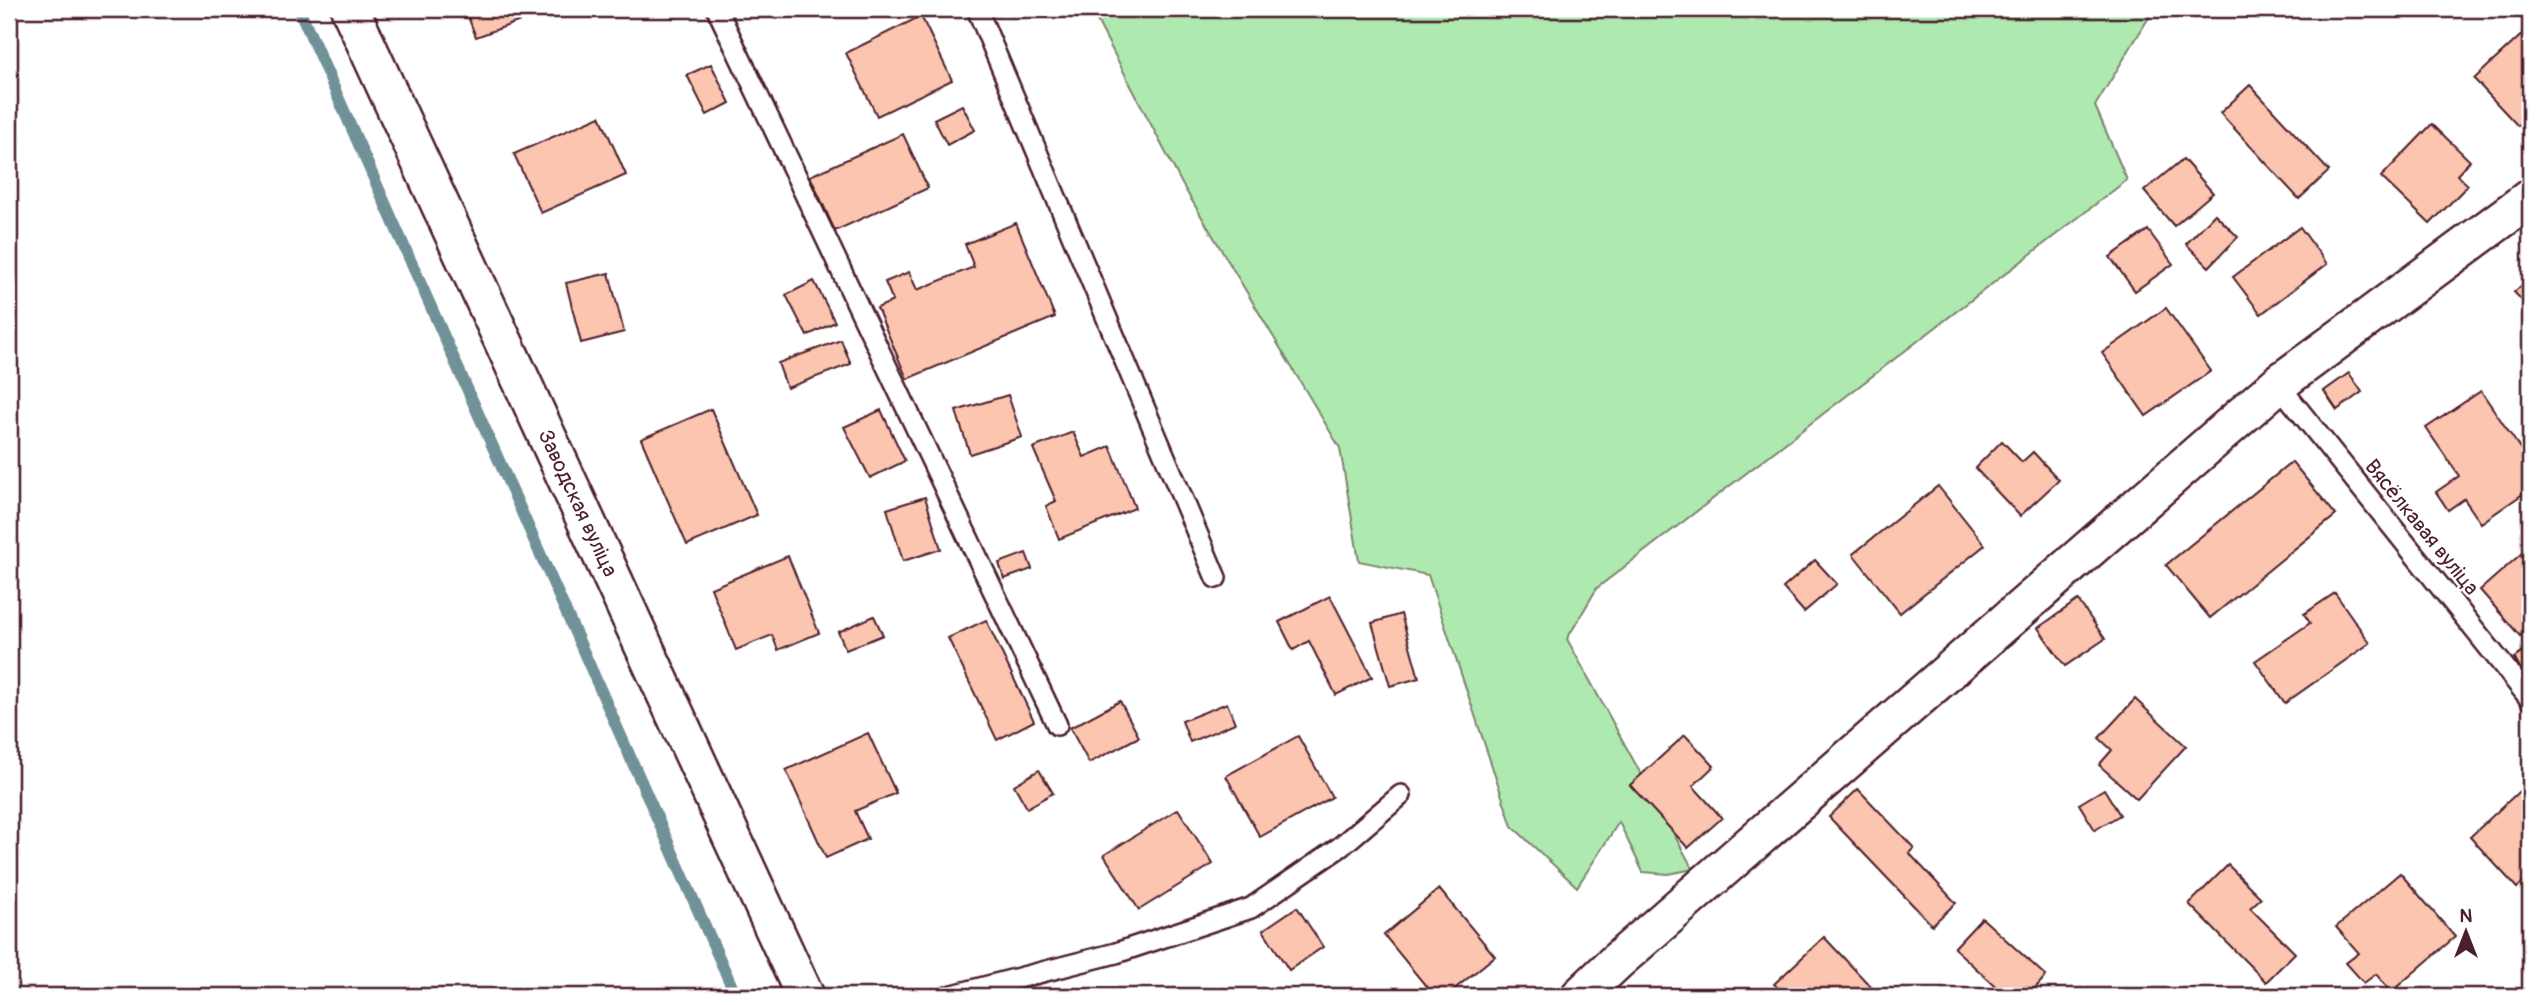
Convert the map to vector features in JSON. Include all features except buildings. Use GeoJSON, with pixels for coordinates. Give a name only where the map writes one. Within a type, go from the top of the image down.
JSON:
{"type":"FeatureCollection","features":[{"type":"Feature","properties":{"kind":"street","name":"Заводская вуліца"},"geometry":{"type":"LineString","coordinates":[[350,9],[805,996]]}},
{"type":"Feature","properties":{"kind":"street"},"geometry":{"type":"LineString","coordinates":[[1580,996],[2278,384],[2530,198]]}},
{"type":"Feature","properties":{"kind":"lane"},"geometry":{"type":"LineString","coordinates":[[717,9],[1057,725]]}},
{"type":"Feature","properties":{"kind":"lane"},"geometry":{"type":"LineString","coordinates":[[977,9],[1216,578]]}},
{"type":"Feature","properties":{"kind":"lane","name":"Вясёлкавая вуліца"},"geometry":{"type":"LineString","coordinates":[[2278,384],[2530,699]]}},
{"type":"Feature","properties":{"kind":"lane"},"geometry":{"type":"LineString","coordinates":[[949,996],[1116,953],[1251,908],[1340,847],[1401,795]]}},
{"type":"Feature","properties":{"kind":"green space"},"geometry":{"type":"Polygon","coordinates":[[[1091,9],[2154,9],[2095,106],[2127,180],[1597,588],[1567,639],[1693,869],[1669,874],[1643,872],[1619,822],[1577,887],[1512,826],[1428,575],[1359,561],[1340,448],[1182,184],[1091,9]]]}},
{"type":"Feature","properties":{"kind":"waterway"},"geometry":{"type":"LineString","coordinates":[[299,9],[736,996]]}}]}
